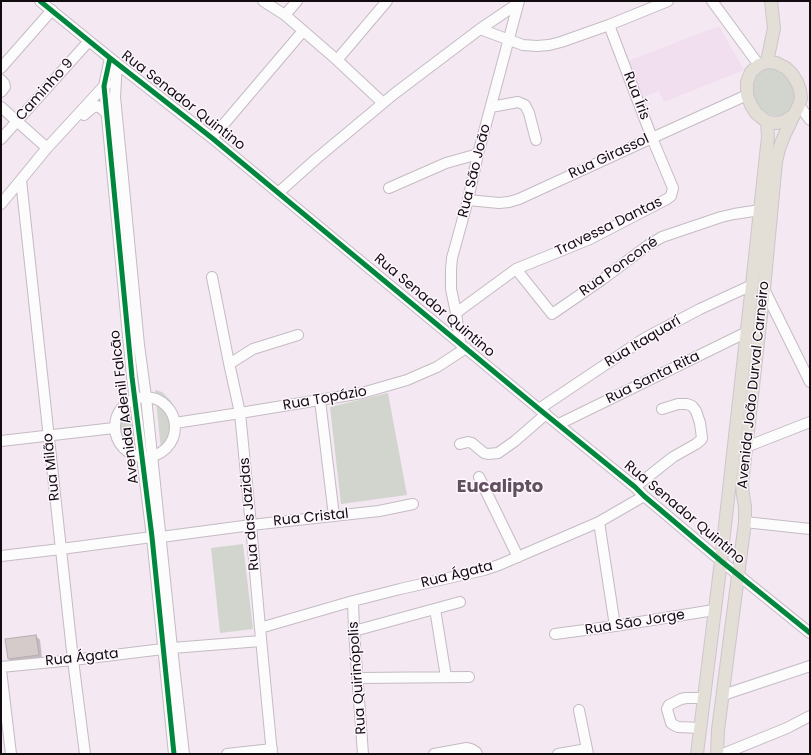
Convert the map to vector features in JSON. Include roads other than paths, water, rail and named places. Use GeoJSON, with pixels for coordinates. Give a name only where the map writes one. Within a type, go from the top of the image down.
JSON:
{"type":"FeatureCollection","features":[{"type":"Feature","properties":{"kind":"main road"},"geometry":{"type":"LineString","coordinates":[[763,63],[776,63],[786,68],[797,82],[805,88],[797,110],[786,121],[777,123],[767,122],[756,113],[747,95],[747,82],[751,72],[763,63],[773,36],[774,28],[772,1]]}},
{"type":"Feature","properties":{"kind":"main road","name":"Avenida João Durval Carneiro"},"geometry":{"type":"LineString","coordinates":[[717,754],[718,730],[745,522],[742,484],[764,289],[776,162],[784,136],[797,110]]}},
{"type":"Feature","properties":{"kind":"main road","name":"Avenida João Durval Carneiro"},"geometry":{"type":"LineString","coordinates":[[697,754],[747,332],[768,138],[767,122]]}},
{"type":"Feature","properties":{"kind":"main road"},"geometry":{"type":"LineString","coordinates":[[706,674],[716,675],[724,682]]}},
{"type":"Feature","properties":{"kind":"main road"},"geometry":{"type":"LineString","coordinates":[[718,730],[723,754]]}},
{"type":"Feature","properties":{"kind":"street"},"geometry":{"type":"LineString","coordinates":[[262,1],[285,16],[303,31],[383,103]]}},
{"type":"Feature","properties":{"kind":"street"},"geometry":{"type":"LineString","coordinates":[[285,16],[297,1]]}},
{"type":"Feature","properties":{"kind":"street"},"geometry":{"type":"LineString","coordinates":[[337,60],[387,1]]}},
{"type":"Feature","properties":{"kind":"street"},"geometry":{"type":"LineString","coordinates":[[480,30],[508,40],[537,46],[561,42],[609,25],[668,1]]}},
{"type":"Feature","properties":{"kind":"street"},"geometry":{"type":"LineString","coordinates":[[712,1],[763,63]]}},
{"type":"Feature","properties":{"kind":"street"},"geometry":{"type":"LineString","coordinates":[[278,193],[383,103],[518,3]]}},
{"type":"Feature","properties":{"kind":"street","name":"Rua São João"},"geometry":{"type":"LineString","coordinates":[[463,345],[451,289],[451,264],[518,3]]}},
{"type":"Feature","properties":{"kind":"street"},"geometry":{"type":"LineString","coordinates":[[1,68],[48,5]]}},
{"type":"Feature","properties":{"kind":"street","name":"Rua Senador Quintino"},"geometry":{"type":"LineString","coordinates":[[48,5],[89,41],[212,138],[635,486],[644,496],[720,561],[810,633]]}},
{"type":"Feature","properties":{"kind":"street","name":"Rua Íris"},"geometry":{"type":"LineString","coordinates":[[609,25],[652,138],[673,188]]}},
{"type":"Feature","properties":{"kind":"street"},"geometry":{"type":"LineString","coordinates":[[212,138],[303,31]]}},
{"type":"Feature","properties":{"kind":"street","name":"Caminho 9"},"geometry":{"type":"LineString","coordinates":[[1,139],[89,41]]}},
{"type":"Feature","properties":{"kind":"street","name":"Avenida Adenil Falcão"},"geometry":{"type":"LineString","coordinates":[[114,61],[116,79],[115,97],[118,179],[132,326],[135,399],[147,457],[157,537],[172,685],[184,754]]}},
{"type":"Feature","properties":{"kind":"street","name":"Avenida Adenil Falcão"},"geometry":{"type":"LineString","coordinates":[[114,61],[104,86],[107,114],[118,179]]}},
{"type":"Feature","properties":{"kind":"street"},"geometry":{"type":"LineString","coordinates":[[1,204],[47,148],[104,86],[116,79]]}},
{"type":"Feature","properties":{"kind":"street"},"geometry":{"type":"LineString","coordinates":[[1,80],[5,85],[1,92]]}},
{"type":"Feature","properties":{"kind":"street","name":"Rua Girassol"},"geometry":{"type":"LineString","coordinates":[[468,200],[499,203],[519,199],[747,95]]}},
{"type":"Feature","properties":{"kind":"street"},"geometry":{"type":"LineString","coordinates":[[491,107],[518,102],[525,105],[536,140]]}},
{"type":"Feature","properties":{"kind":"street"},"geometry":{"type":"LineString","coordinates":[[1,107],[47,148]]}},
{"type":"Feature","properties":{"kind":"street"},"geometry":{"type":"LineString","coordinates":[[62,132],[95,107],[100,108],[107,114]]}},
{"type":"Feature","properties":{"kind":"street"},"geometry":{"type":"LineString","coordinates":[[797,110],[810,120]]}},
{"type":"Feature","properties":{"kind":"street"},"geometry":{"type":"LineString","coordinates":[[389,188],[446,163],[478,154]]}},
{"type":"Feature","properties":{"kind":"street","name":"Rua Milão"},"geometry":{"type":"LineString","coordinates":[[22,180],[73,660],[85,754]]}},
{"type":"Feature","properties":{"kind":"street","name":"Travessa Dantas"},"geometry":{"type":"LineString","coordinates":[[456,312],[516,269],[590,239],[667,199],[671,196],[673,188]]}},
{"type":"Feature","properties":{"kind":"street","name":"Rua Ponconé"},"geometry":{"type":"LineString","coordinates":[[516,269],[552,314],[603,279],[647,246],[662,237],[721,217],[760,210]]}},
{"type":"Feature","properties":{"kind":"street","name":"Rua das Jazidas"},"geometry":{"type":"LineString","coordinates":[[212,277],[228,363],[240,413],[272,751]]}},
{"type":"Feature","properties":{"kind":"street","name":"Rua Itaquarí"},"geometry":{"type":"LineString","coordinates":[[460,444],[468,442],[472,443],[484,453],[498,453],[515,441],[542,411],[646,338],[700,309],[752,285]]}},
{"type":"Feature","properties":{"kind":"street"},"geometry":{"type":"LineString","coordinates":[[764,289],[810,382]]}},
{"type":"Feature","properties":{"kind":"street","name":"Avenida Adenil Falcão"},"geometry":{"type":"LineString","coordinates":[[132,326],[146,397],[147,457]]}},
{"type":"Feature","properties":{"kind":"street","name":"Rua Santa Rita"},"geometry":{"type":"LineString","coordinates":[[559,424],[747,332]]}},
{"type":"Feature","properties":{"kind":"street"},"geometry":{"type":"LineString","coordinates":[[228,363],[234,361],[252,349],[298,335]]}},
{"type":"Feature","properties":{"kind":"street","name":"Rua Topázio"},"geometry":{"type":"LineString","coordinates":[[175,423],[362,393],[407,380],[437,367],[463,345]]}},
{"type":"Feature","properties":{"kind":"street"},"geometry":{"type":"LineString","coordinates":[[135,399],[146,397]]}},
{"type":"Feature","properties":{"kind":"street","name":"Avenida Adenil Falcão"},"geometry":{"type":"LineString","coordinates":[[135,399],[129,401],[120,410],[114,428],[120,445],[126,451],[134,456],[147,457],[162,452],[170,444],[175,434],[175,423],[172,413],[165,405],[156,399],[146,397]]}},
{"type":"Feature","properties":{"kind":"street"},"geometry":{"type":"LineString","coordinates":[[320,400],[334,516]]}},
{"type":"Feature","properties":{"kind":"street"},"geometry":{"type":"LineString","coordinates":[[635,486],[673,457],[696,444],[702,438],[698,417],[692,406],[687,404],[678,404],[662,409]]}},
{"type":"Feature","properties":{"kind":"street"},"geometry":{"type":"LineString","coordinates":[[746,447],[810,422]]}},
{"type":"Feature","properties":{"kind":"street"},"geometry":{"type":"LineString","coordinates":[[1,440],[114,428]]}},
{"type":"Feature","properties":{"kind":"street"},"geometry":{"type":"LineString","coordinates":[[478,477],[518,557]]}},
{"type":"Feature","properties":{"kind":"street","name":"Rua Ágata"},"geometry":{"type":"LineString","coordinates":[[260,628],[353,601],[484,570],[599,522],[644,496]]}},
{"type":"Feature","properties":{"kind":"street","name":"Rua Cristal"},"geometry":{"type":"LineString","coordinates":[[1,556],[251,525],[379,511],[413,504]]}},
{"type":"Feature","properties":{"kind":"street"},"geometry":{"type":"LineString","coordinates":[[599,522],[615,626]]}},
{"type":"Feature","properties":{"kind":"street"},"geometry":{"type":"LineString","coordinates":[[745,522],[810,529]]}},
{"type":"Feature","properties":{"kind":"street","name":"Rua Quirinópolis"},"geometry":{"type":"LineString","coordinates":[[353,601],[363,754]]}},
{"type":"Feature","properties":{"kind":"street"},"geometry":{"type":"LineString","coordinates":[[354,631],[460,602]]}},
{"type":"Feature","properties":{"kind":"street"},"geometry":{"type":"LineString","coordinates":[[435,609],[446,677]]}},
{"type":"Feature","properties":{"kind":"street","name":"Rua São Jorge"},"geometry":{"type":"LineString","coordinates":[[555,634],[714,610]]}},
{"type":"Feature","properties":{"kind":"street","name":"Rua Ágata"},"geometry":{"type":"LineString","coordinates":[[1,668],[168,649],[261,641]]}},
{"type":"Feature","properties":{"kind":"street"},"geometry":{"type":"LineString","coordinates":[[723,695],[810,666]]}},
{"type":"Feature","properties":{"kind":"street"},"geometry":{"type":"LineString","coordinates":[[1,668],[11,754]]}},
{"type":"Feature","properties":{"kind":"street"},"geometry":{"type":"LineString","coordinates":[[358,678],[469,677]]}},
{"type":"Feature","properties":{"kind":"street","name":"Avenida Adenil Falcão"},"geometry":{"type":"LineString","coordinates":[[172,685],[174,754]]}},
{"type":"Feature","properties":{"kind":"street"},"geometry":{"type":"LineString","coordinates":[[700,728],[674,726],[671,723],[667,709],[669,705],[681,699],[703,698]]}},
{"type":"Feature","properties":{"kind":"street"},"geometry":{"type":"LineString","coordinates":[[558,754],[588,752],[579,710]]}},
{"type":"Feature","properties":{"kind":"street"},"geometry":{"type":"LineString","coordinates":[[723,754],[787,728],[810,716]]}},
{"type":"Feature","properties":{"kind":"street"},"geometry":{"type":"LineString","coordinates":[[434,754],[467,748],[476,752],[477,754]]}},
{"type":"Feature","properties":{"kind":"street"},"geometry":{"type":"LineString","coordinates":[[227,754],[272,751]]}},
{"type":"Feature","properties":{"kind":"district","name":"Eucalipto"},"geometry":{"type":"Point","coordinates":[500,487]}}]}
